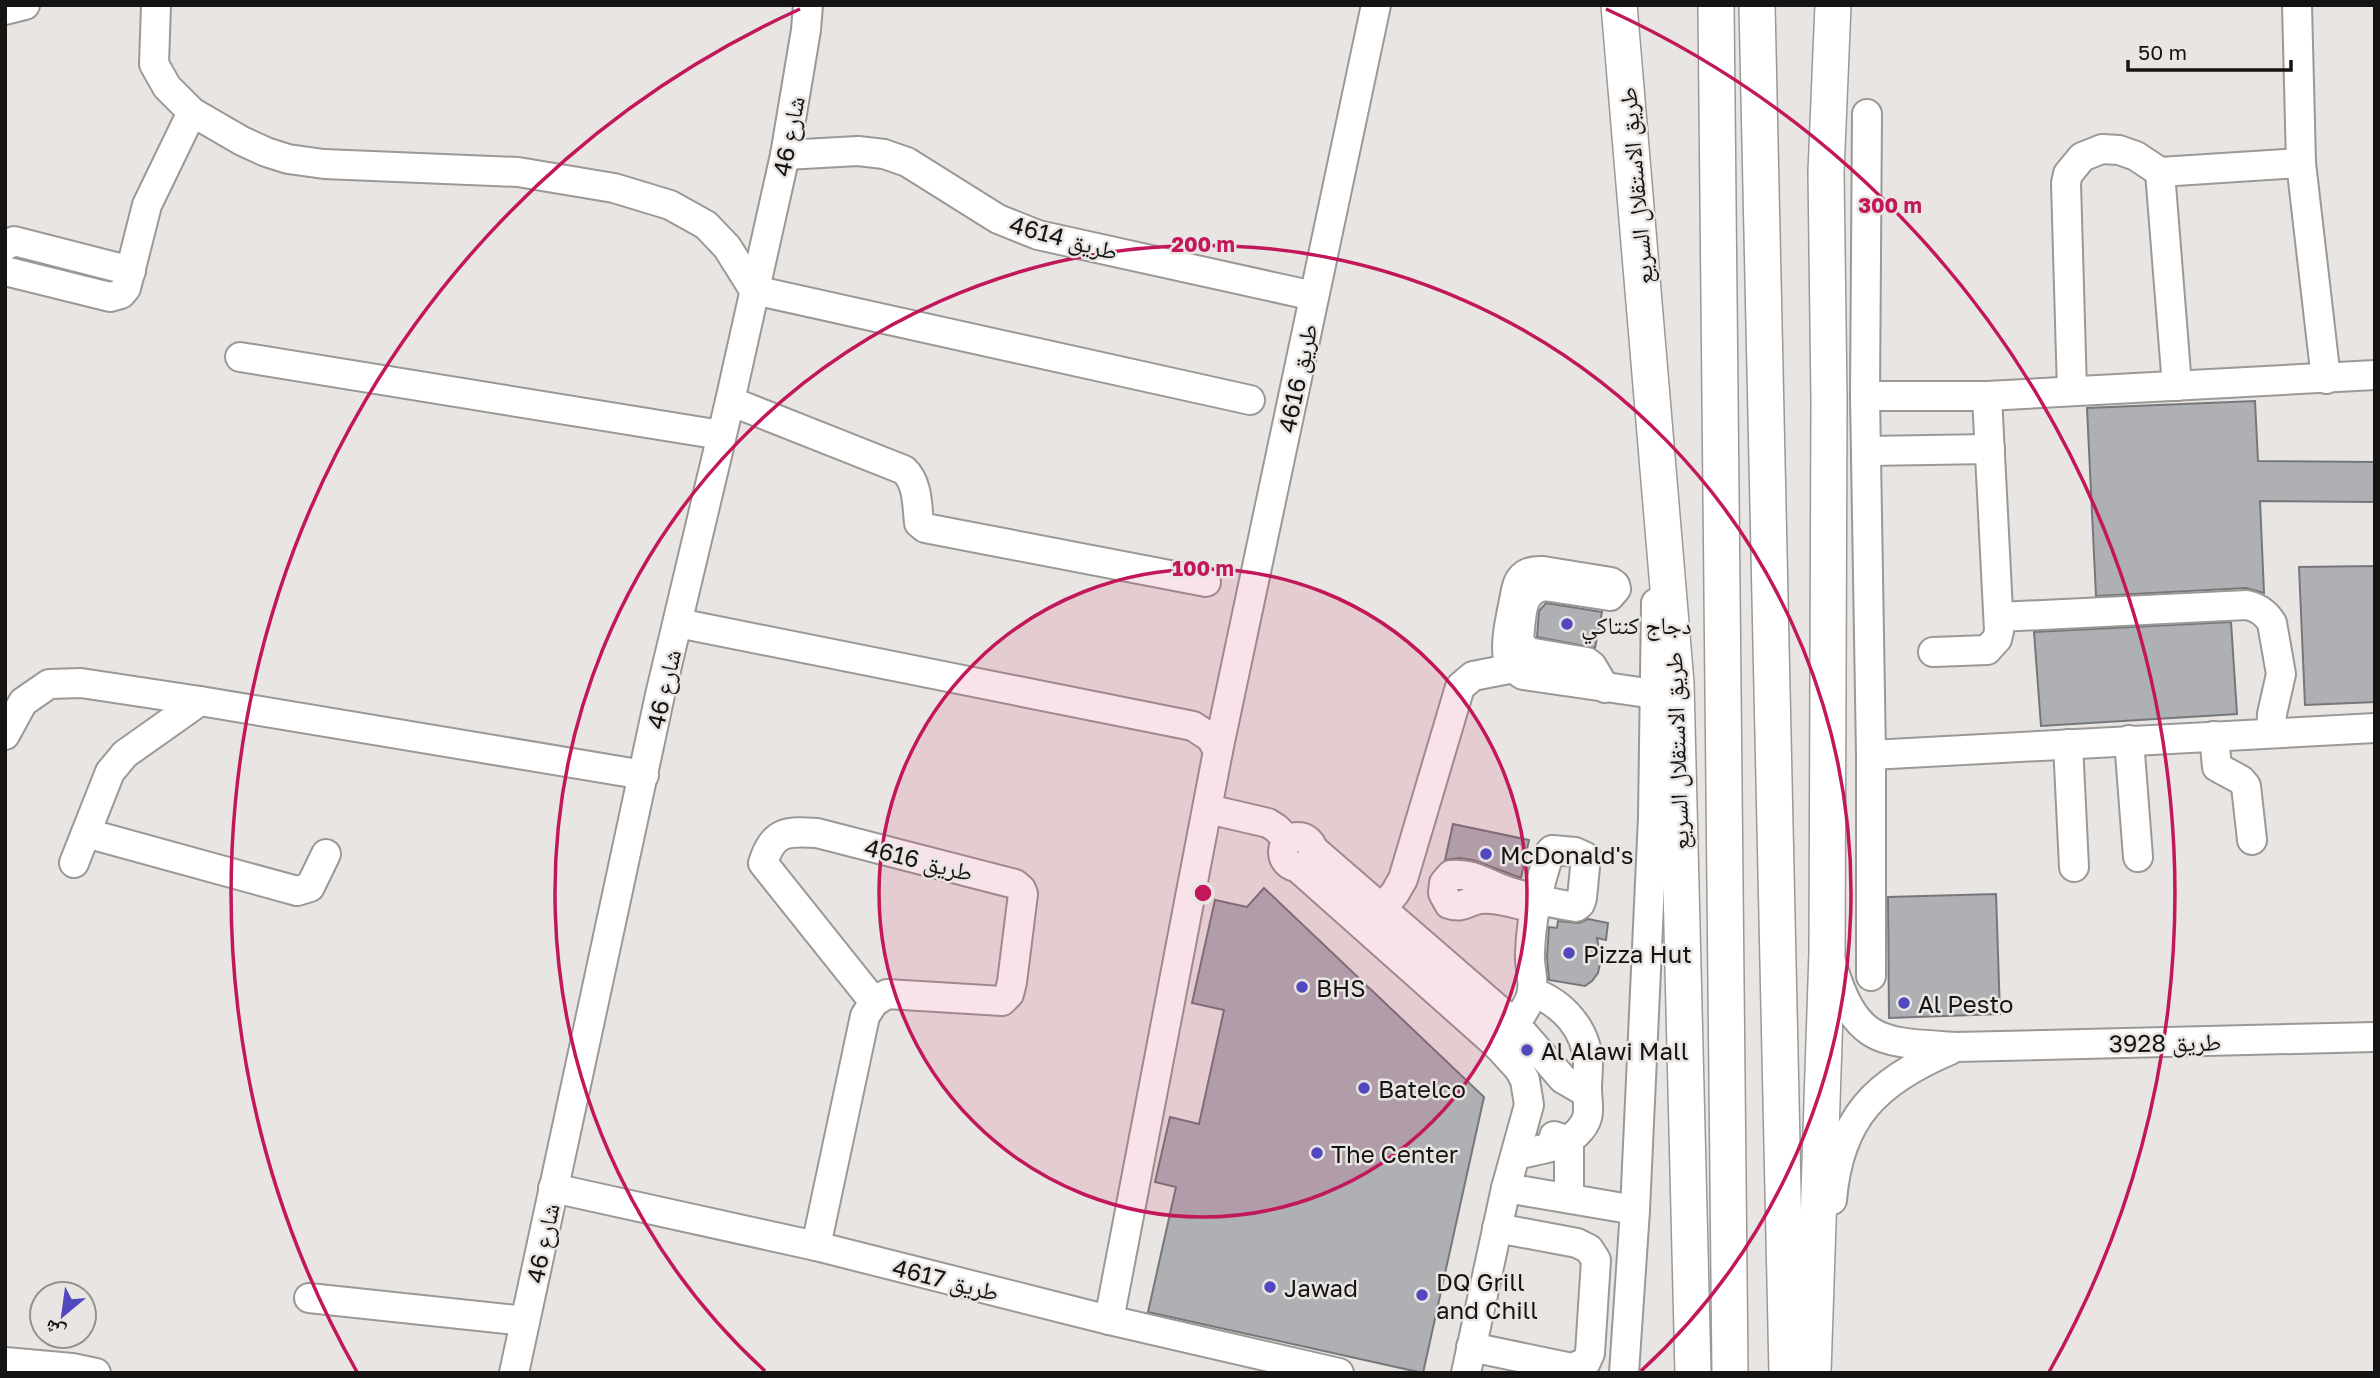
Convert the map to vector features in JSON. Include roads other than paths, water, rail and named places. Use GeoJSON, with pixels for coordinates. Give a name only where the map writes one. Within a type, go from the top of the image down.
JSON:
{"type":"FeatureCollection","features":[{"type":"Feature","properties":{"kind":"main road","name":"طريق الاستقلال السريع"},"geometry":{"type":"LineString","coordinates":[[1619,5],[1676,683],[1693,1373]]}},
{"type":"Feature","properties":{"kind":"main road"},"geometry":{"type":"LineString","coordinates":[[1716,5],[1730,1373]]}},
{"type":"Feature","properties":{"kind":"main road"},"geometry":{"type":"LineString","coordinates":[[1757,5],[1787,1373]]}},
{"type":"Feature","properties":{"kind":"main road"},"geometry":{"type":"LineString","coordinates":[[1812,1373],[1827,951],[1829,399],[1826,172],[1833,5]]}},
{"type":"Feature","properties":{"kind":"street"},"geometry":{"type":"LineString","coordinates":[[5,10],[25,5]]}},
{"type":"Feature","properties":{"kind":"street"},"geometry":{"type":"LineString","coordinates":[[156,5],[154,64],[167,87],[192,112],[266,152],[288,159],[324,164],[518,172],[614,188],[670,205],[706,225],[727,247],[754,290],[1250,400]]}},
{"type":"Feature","properties":{"kind":"street","name":"شارع 46"},"geometry":{"type":"LineString","coordinates":[[514,1373],[644,775],[785,155],[808,5]]}},
{"type":"Feature","properties":{"kind":"street","name":"طريق 4616"},"geometry":{"type":"LineString","coordinates":[[1109,1320],[1219,751],[1376,5]]}},
{"type":"Feature","properties":{"kind":"street"},"geometry":{"type":"LineString","coordinates":[[2297,5],[2301,163],[2326,379]]}},
{"type":"Feature","properties":{"kind":"street"},"geometry":{"type":"LineString","coordinates":[[5,271],[110,297],[121,294],[126,288],[131,271],[147,205],[192,112]]}},
{"type":"Feature","properties":{"kind":"street"},"geometry":{"type":"LineString","coordinates":[[1867,114],[1865,396],[1871,755],[1871,976]]}},
{"type":"Feature","properties":{"kind":"street"},"geometry":{"type":"LineString","coordinates":[[2072,391],[2066,183],[2068,174],[2082,157],[2102,149],[2119,150],[2136,156],[2160,172],[2301,163]]}},
{"type":"Feature","properties":{"kind":"street","name":"طريق 4614"},"geometry":{"type":"LineString","coordinates":[[785,155],[858,151],[884,155],[907,162],[998,219],[1038,235],[1314,296]]}},
{"type":"Feature","properties":{"kind":"street"},"geometry":{"type":"LineString","coordinates":[[2160,172],[2177,386]]}},
{"type":"Feature","properties":{"kind":"street"},"geometry":{"type":"LineString","coordinates":[[5,246],[14,241],[131,271]]}},
{"type":"Feature","properties":{"kind":"street"},"geometry":{"type":"LineString","coordinates":[[56,282],[64,254]]}},
{"type":"Feature","properties":{"kind":"street"},"geometry":{"type":"LineString","coordinates":[[240,357],[721,436]]}},
{"type":"Feature","properties":{"kind":"street"},"geometry":{"type":"LineString","coordinates":[[1865,396],[1987,396],[2375,376]]}},
{"type":"Feature","properties":{"kind":"street"},"geometry":{"type":"LineString","coordinates":[[1933,652],[1987,650],[1997,639],[1999,617],[1987,396]]}},
{"type":"Feature","properties":{"kind":"street"},"geometry":{"type":"LineString","coordinates":[[730,401],[904,470],[911,476],[919,523],[925,528],[1206,582]]}},
{"type":"Feature","properties":{"kind":"street"},"geometry":{"type":"LineString","coordinates":[[1867,451],[1990,449]]}},
{"type":"Feature","properties":{"kind":"street"},"geometry":{"type":"LineString","coordinates":[[1624,1373],[1653,817],[1656,563],[1664,528]]}},
{"type":"Feature","properties":{"kind":"street"},"geometry":{"type":"LineString","coordinates":[[1605,688],[1587,662],[1528,652],[1524,648],[1520,638],[1524,600],[1536,588],[1544,586],[1610,596],[1616,589],[1611,582],[1533,570],[1524,574],[1518,581],[1516,590],[1508,649],[1508,660],[1514,668],[1523,675],[1605,688],[1654,694]]}},
{"type":"Feature","properties":{"kind":"street"},"geometry":{"type":"LineString","coordinates":[[1999,617],[2247,605],[2255,607],[2268,616],[2272,623],[2281,674],[2272,714],[2271,733]]}},
{"type":"Feature","properties":{"kind":"street"},"geometry":{"type":"LineString","coordinates":[[678,623],[1192,726],[1211,738],[1219,751]]}},
{"type":"Feature","properties":{"kind":"street"},"geometry":{"type":"LineString","coordinates":[[1382,908],[1402,880],[1460,687],[1473,676],[1514,668]]}},
{"type":"Feature","properties":{"kind":"street"},"geometry":{"type":"LineString","coordinates":[[5,735],[23,702],[49,684],[81,683],[644,775]]}},
{"type":"Feature","properties":{"kind":"street"},"geometry":{"type":"LineString","coordinates":[[75,863],[110,772],[125,754],[200,701]]}},
{"type":"Feature","properties":{"kind":"street"},"geometry":{"type":"LineString","coordinates":[[1871,755],[2375,728]]}},
{"type":"Feature","properties":{"kind":"street"},"geometry":{"type":"LineString","coordinates":[[2214,736],[2217,767],[2241,780],[2246,786],[2252,840]]}},
{"type":"Feature","properties":{"kind":"street"},"geometry":{"type":"LineString","coordinates":[[2129,740],[2138,858]]}},
{"type":"Feature","properties":{"kind":"street"},"geometry":{"type":"LineString","coordinates":[[2068,744],[2074,867]]}},
{"type":"Feature","properties":{"kind":"street"},"geometry":{"type":"LineString","coordinates":[[1208,810],[1268,823],[1276,828],[1506,1035],[1575,1086],[1590,1108],[1581,1129],[1569,1141],[1516,1155]]}},
{"type":"Feature","properties":{"kind":"street","name":"طريق 4616"},"geometry":{"type":"LineString","coordinates":[[789,831],[817,833],[1015,884],[1021,888],[1023,894],[1012,982],[1009,994],[1002,1002],[887,994],[874,1002],[763,863],[769,845],[789,831]]}},
{"type":"Feature","properties":{"kind":"street"},"geometry":{"type":"LineString","coordinates":[[86,833],[297,891],[310,887],[326,854]]}},
{"type":"Feature","properties":{"kind":"street"},"geometry":{"type":"LineString","coordinates":[[1346,893],[1382,908],[1399,941]]}},
{"type":"Feature","properties":{"kind":"street"},"geometry":{"type":"LineString","coordinates":[[1506,1035],[1532,992],[1529,957],[1537,903]]}},
{"type":"Feature","properties":{"kind":"street","name":"طريق 3928"},"geometry":{"type":"LineString","coordinates":[[1827,951],[1843,1000],[1853,1015],[1880,1037],[1900,1044],[1956,1048],[2375,1037]]}},
{"type":"Feature","properties":{"kind":"street"},"geometry":{"type":"LineString","coordinates":[[1532,992],[1561,1007],[1586,1043],[1588,1062],[1575,1086]]}},
{"type":"Feature","properties":{"kind":"street"},"geometry":{"type":"LineString","coordinates":[[816,1246],[865,1016],[874,1002]]}},
{"type":"Feature","properties":{"kind":"street"},"geometry":{"type":"LineString","coordinates":[[1506,1035],[1525,1080],[1533,1116],[1548,1133],[1569,1141]]}},
{"type":"Feature","properties":{"kind":"street","name":"طريق 3928"},"geometry":{"type":"LineString","coordinates":[[1815,1333],[1828,1306],[1833,1185],[1840,1152],[1848,1133],[1871,1099],[1891,1080],[1919,1063],[1956,1048]]}},
{"type":"Feature","properties":{"kind":"street"},"geometry":{"type":"LineString","coordinates":[[1497,1228],[1577,1242],[1594,1254],[1596,1260],[1590,1353],[1586,1362],[1572,1368],[1468,1360],[1497,1228],[1506,1188],[1531,1096],[1536,1087],[1544,1081],[1575,1086]]}},
{"type":"Feature","properties":{"kind":"street"},"geometry":{"type":"LineString","coordinates":[[1569,1141],[1569,1198]]}},
{"type":"Feature","properties":{"kind":"street","name":"طريق 4617"},"geometry":{"type":"LineString","coordinates":[[553,1188],[816,1246],[1109,1320],[1339,1373]]}},
{"type":"Feature","properties":{"kind":"street"},"geometry":{"type":"LineString","coordinates":[[1506,1188],[1634,1210]]}},
{"type":"Feature","properties":{"kind":"street"},"geometry":{"type":"LineString","coordinates":[[309,1298],[525,1321]]}},
{"type":"Feature","properties":{"kind":"street"},"geometry":{"type":"LineString","coordinates":[[5,1362],[96,1373]]}},
{"type":"Feature","properties":{"kind":"place","name":"دجاج كنتاكي"},"geometry":{"type":"Point","coordinates":[1567,624]}},
{"type":"Feature","properties":{"kind":"place","name":"McDonald's"},"geometry":{"type":"Point","coordinates":[1486,854]}},
{"type":"Feature","properties":{"kind":"place","name":"Pizza Hut"},"geometry":{"type":"Point","coordinates":[1569,953]}},
{"type":"Feature","properties":{"kind":"place","name":"BHS"},"geometry":{"type":"Point","coordinates":[1302,987]}},
{"type":"Feature","properties":{"kind":"place","name":"Al Pesto"},"geometry":{"type":"Point","coordinates":[1904,1003]}},
{"type":"Feature","properties":{"kind":"place","name":"Al Alawi Mall"},"geometry":{"type":"Point","coordinates":[1527,1050]}},
{"type":"Feature","properties":{"kind":"place","name":"Batelco"},"geometry":{"type":"Point","coordinates":[1364,1088]}},
{"type":"Feature","properties":{"kind":"place","name":"The Center"},"geometry":{"type":"Point","coordinates":[1317,1153]}},
{"type":"Feature","properties":{"kind":"place","name":"Jawad"},"geometry":{"type":"Point","coordinates":[1270,1287]}},
{"type":"Feature","properties":{"kind":"place","name":"DQ Grill and Chill"},"geometry":{"type":"Point","coordinates":[1422,1295]}}]}
